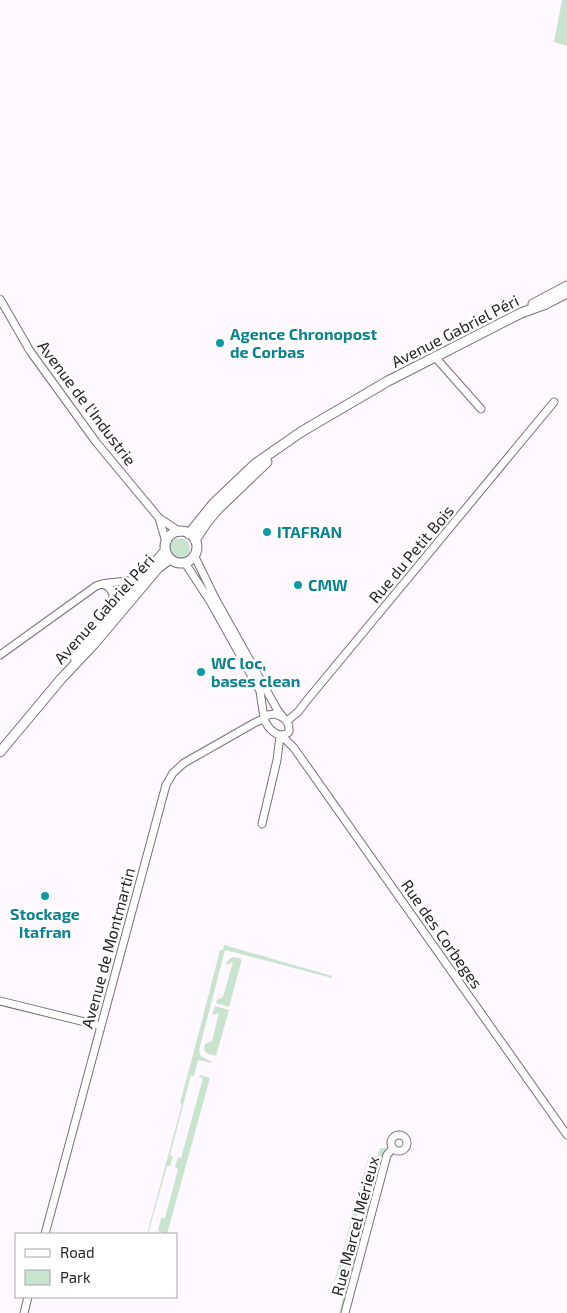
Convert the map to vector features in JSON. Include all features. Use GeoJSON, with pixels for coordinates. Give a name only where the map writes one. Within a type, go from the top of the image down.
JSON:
{"type":"FeatureCollection","features":[{"type":"Feature","properties":{"kind":"main road"},"geometry":{"type":"LineString","coordinates":[[521,313],[543,298],[567,286]]}},
{"type":"Feature","properties":{"kind":"main road","name":"Avenue Gabriel Péri"},"geometry":{"type":"LineString","coordinates":[[192,537],[282,445],[388,381],[521,313],[546,304],[567,293]]}},
{"type":"Feature","properties":{"kind":"main road"},"geometry":{"type":"LineString","coordinates":[[180,532],[192,537],[196,549],[190,560],[177,563],[170,559],[165,546],[171,535],[180,532]]}},
{"type":"Feature","properties":{"kind":"main road","name":"Avenue Gabriel Péri"},"geometry":{"type":"LineString","coordinates":[[61,680],[88,639],[143,576],[165,546]]}},
{"type":"Feature","properties":{"kind":"main road","name":"Avenue Gabriel Péri"},"geometry":{"type":"LineString","coordinates":[[0,752],[158,568],[170,559]]}},
{"type":"Feature","properties":{"kind":"street","name":"Avenue de l'Industrie"},"geometry":{"type":"LineString","coordinates":[[0,298],[30,352],[96,442],[159,518],[180,532]]}},
{"type":"Feature","properties":{"kind":"street"},"geometry":{"type":"LineString","coordinates":[[435,357],[481,409]]}},
{"type":"Feature","properties":{"kind":"street","name":"Rue du Petit Bois"},"geometry":{"type":"LineString","coordinates":[[285,719],[298,712],[554,402]]}},
{"type":"Feature","properties":{"kind":"street","name":"Avenue de l'Industrie"},"geometry":{"type":"LineString","coordinates":[[159,518],[165,546]]}},
{"type":"Feature","properties":{"kind":"street"},"geometry":{"type":"LineString","coordinates":[[194,555],[215,598],[278,711],[285,719]]}},
{"type":"Feature","properties":{"kind":"street"},"geometry":{"type":"LineString","coordinates":[[185,562],[210,601],[260,691],[264,719]]}},
{"type":"Feature","properties":{"kind":"street"},"geometry":{"type":"LineString","coordinates":[[0,655],[91,589],[103,584],[132,581],[143,576]]}},
{"type":"Feature","properties":{"kind":"street"},"geometry":{"type":"LineString","coordinates":[[88,639],[113,598],[113,590],[103,584]]}},
{"type":"Feature","properties":{"kind":"street"},"geometry":{"type":"LineString","coordinates":[[264,719],[268,715],[274,714],[285,719]]}},
{"type":"Feature","properties":{"kind":"street","name":"Rue des Corbeges"},"geometry":{"type":"LineString","coordinates":[[264,719],[270,729],[294,748],[567,1135]]}},
{"type":"Feature","properties":{"kind":"street","name":"Avenue de Montmartin"},"geometry":{"type":"LineString","coordinates":[[45,1233],[166,785],[173,773],[184,763],[264,719]]}},
{"type":"Feature","properties":{"kind":"street","name":"Rue des Corbeges"},"geometry":{"type":"LineString","coordinates":[[285,719],[290,727],[289,732],[294,748]]}},
{"type":"Feature","properties":{"kind":"street"},"geometry":{"type":"LineString","coordinates":[[262,824],[281,736],[289,732]]}},
{"type":"Feature","properties":{"kind":"street"},"geometry":{"type":"LineString","coordinates":[[0,1001],[101,1026]]}},
{"type":"Feature","properties":{"kind":"street","name":"Rue Marcel Mérieux"},"geometry":{"type":"LineString","coordinates":[[345,1313],[387,1155],[392,1148]]}},
{"type":"Feature","properties":{"kind":"street"},"geometry":{"type":"LineString","coordinates":[[24,1313],[28,1298]]}},
{"type":"Feature","properties":{"kind":"green space"},"geometry":{"type":"Polygon","coordinates":[[[562,0],[567,0],[567,46],[554,42],[562,0]]]}},
{"type":"Feature","properties":{"kind":"green space"},"geometry":{"type":"Polygon","coordinates":[[[176,538],[184,538],[190,544],[190,552],[184,558],[176,558],[170,552],[170,544],[176,538]]]}},
{"type":"Feature","properties":{"kind":"green space"},"geometry":{"type":"Polygon","coordinates":[[[224,945],[332,976],[332,978],[225,950],[199,1051],[201,1056],[212,1063],[198,1060],[194,1076],[191,1075],[170,1155],[173,1156],[170,1166],[167,1166],[147,1233],[182,1104],[180,1103],[220,950],[223,950],[224,945]]]}},
{"type":"Feature","properties":{"kind":"green space"},"geometry":{"type":"Polygon","coordinates":[[[234,957],[242,959],[229,1007],[216,1003],[217,1000],[223,997],[233,962],[226,965],[234,957]]]}},
{"type":"Feature","properties":{"kind":"green space"},"geometry":{"type":"Polygon","coordinates":[[[215,1006],[229,1010],[216,1056],[206,1053],[204,1050],[205,1044],[212,1041],[219,1013],[212,1015],[215,1006]]]}},
{"type":"Feature","properties":{"kind":"green space"},"geometry":{"type":"Polygon","coordinates":[[[200,1075],[210,1078],[167,1233],[164,1233],[158,1231],[161,1218],[165,1218],[178,1169],[175,1167],[178,1157],[181,1158],[203,1078],[199,1077],[200,1075]]]}},
{"type":"Feature","properties":{"kind":"green space"},"geometry":{"type":"Polygon","coordinates":[[[380,1148],[386,1148],[341,1313],[339,1313],[364,1219],[361,1218],[364,1208],[367,1209],[381,1159],[377,1158],[380,1148]]]}},
{"type":"Feature","properties":{"kind":"green space"},"geometry":{"type":"Polygon","coordinates":[[[369,1154],[373,1155],[373,1157],[369,1156],[356,1206],[359,1207],[357,1217],[353,1216],[340,1265],[343,1266],[340,1281],[335,1279],[369,1154]]]}},
{"type":"Feature","properties":{"kind":"place","name":"Agence Chronopost de Corbas"},"geometry":{"type":"Point","coordinates":[220,343]}},
{"type":"Feature","properties":{"kind":"place","name":"ITAFRAN"},"geometry":{"type":"Point","coordinates":[267,532]}},
{"type":"Feature","properties":{"kind":"place","name":"CMW"},"geometry":{"type":"Point","coordinates":[298,585]}},
{"type":"Feature","properties":{"kind":"place","name":"WC loc, bases clean"},"geometry":{"type":"Point","coordinates":[201,672]}},
{"type":"Feature","properties":{"kind":"place","name":"Stockage Itafran"},"geometry":{"type":"Point","coordinates":[45,896]}}]}
